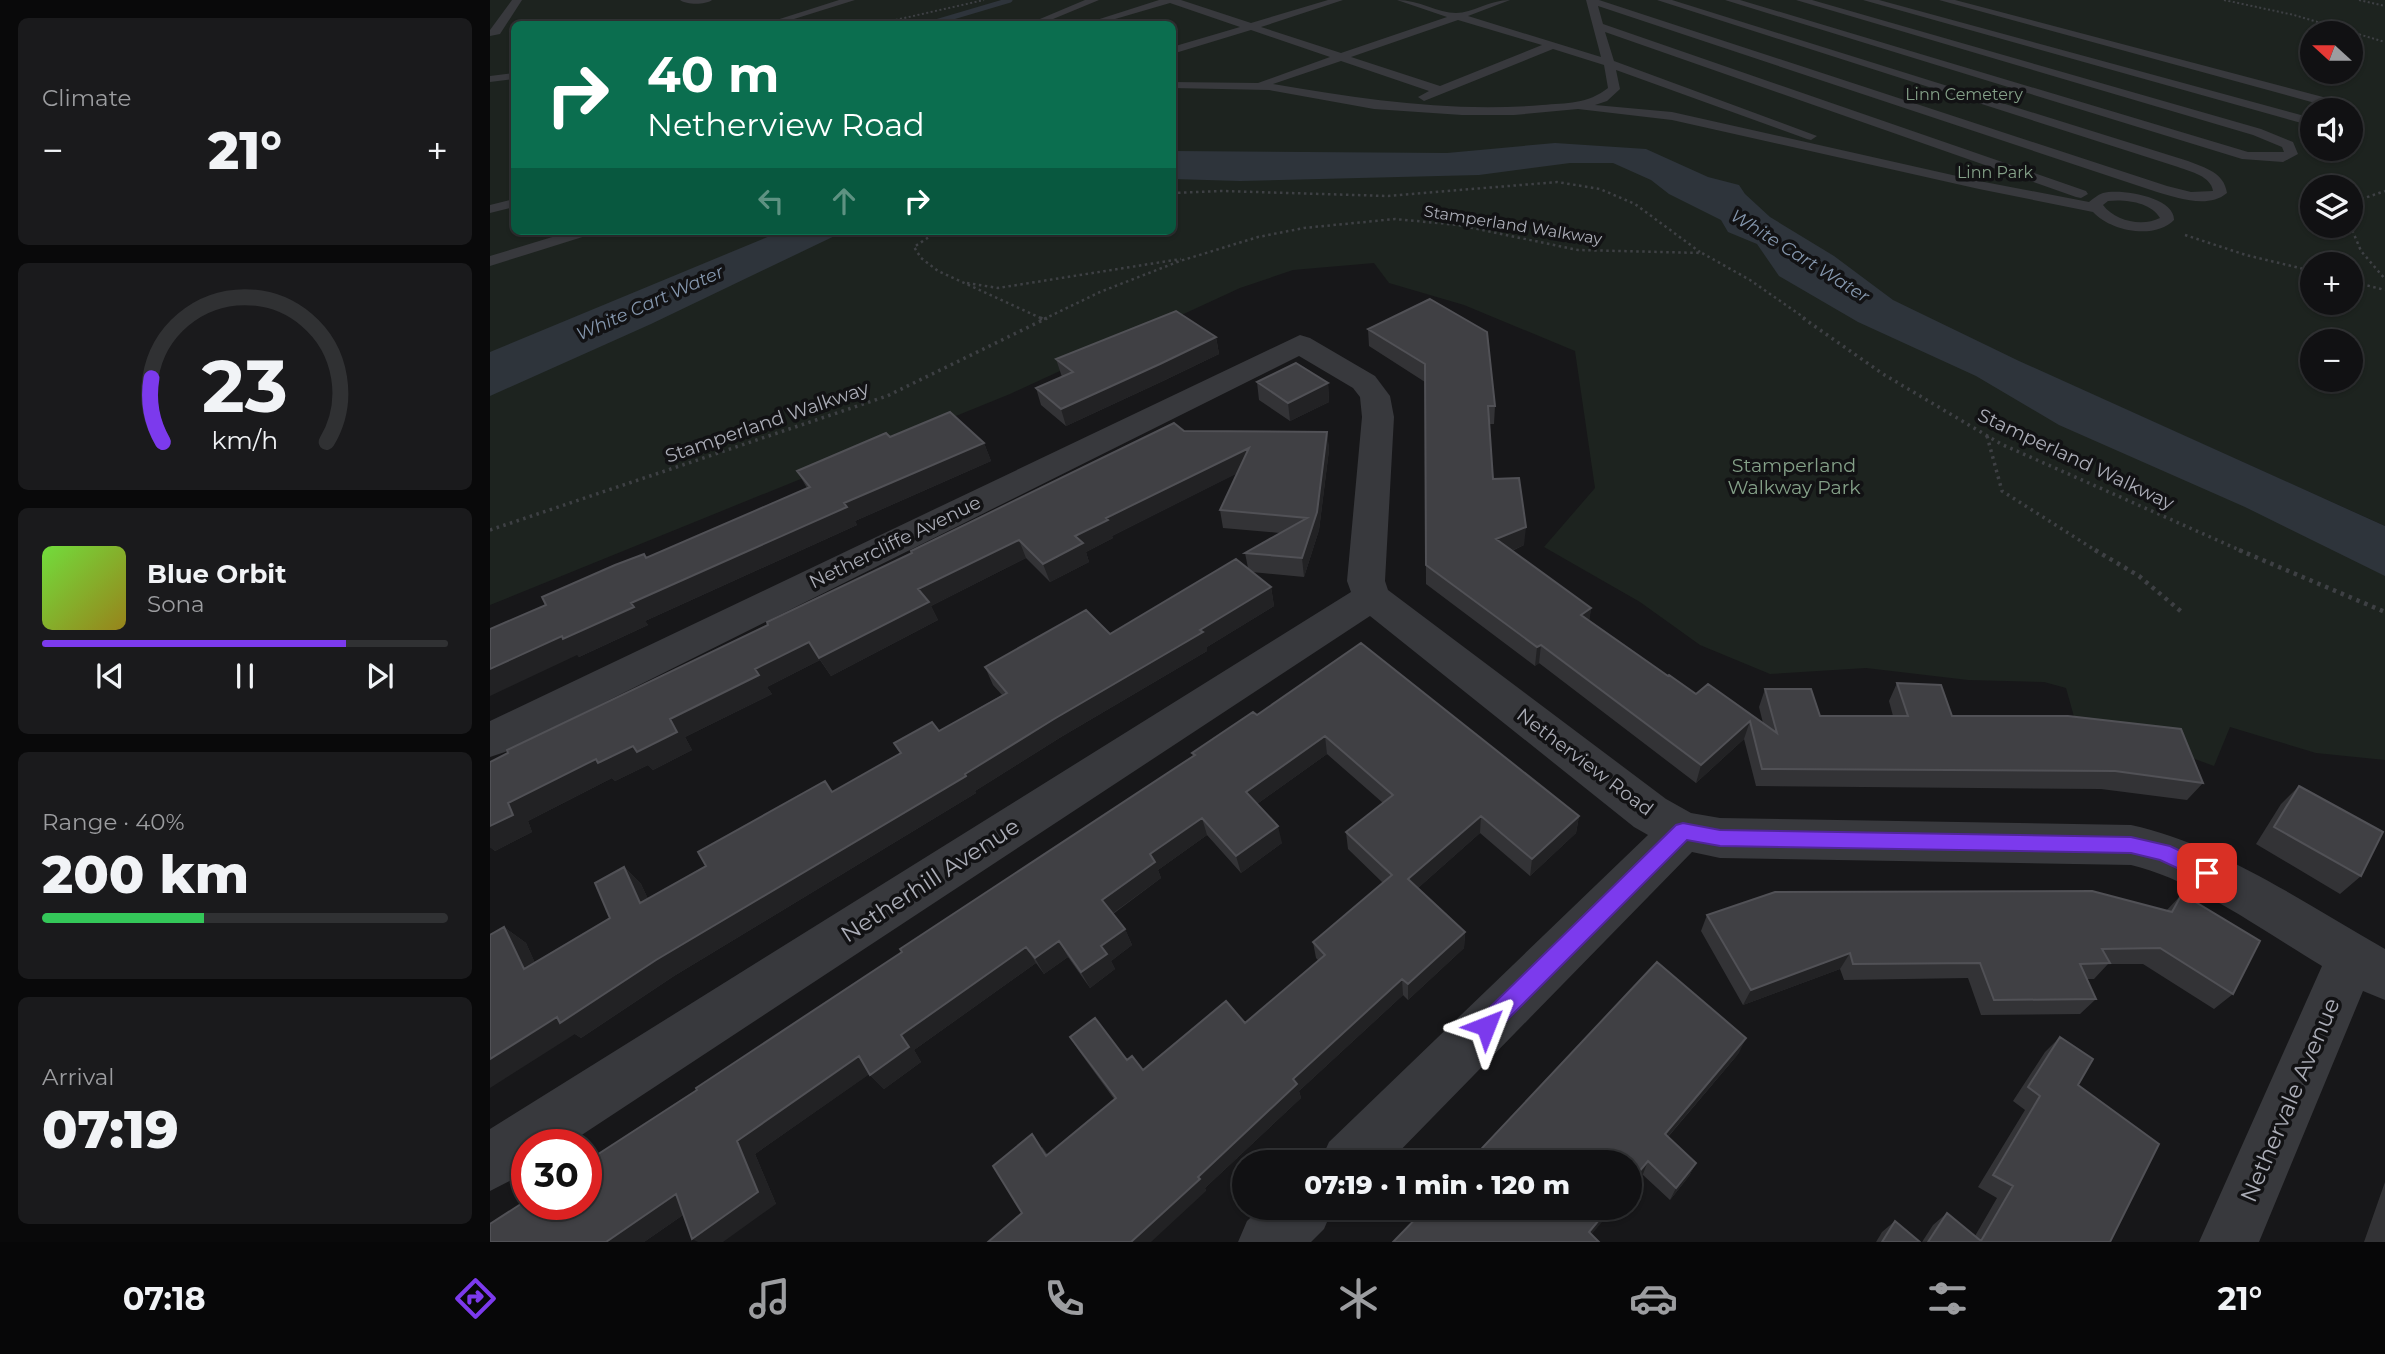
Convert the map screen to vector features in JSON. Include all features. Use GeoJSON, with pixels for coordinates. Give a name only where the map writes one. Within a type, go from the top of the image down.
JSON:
{"type":"FeatureCollection","features":[{"type":"Feature","properties":{"kind":"street","name":"Nethercliffe Avenue"},"geometry":{"type":"LineString","coordinates":[[490,740],[1300,344],[1364,382],[1375,397],[1378,417],[1366,581],[1371,597]]}},
{"type":"Feature","properties":{"kind":"street","name":"Netherview Road"},"geometry":{"type":"LineString","coordinates":[[1371,597],[1650,813],[1683,831],[1720,838],[2131,845],[2164,852],[2207,873],[2368,967]]}},
{"type":"Feature","properties":{"kind":"street","name":"Netherhill Avenue"},"geometry":{"type":"LineString","coordinates":[[490,1162],[1371,597]]}},
{"type":"Feature","properties":{"kind":"street"},"geometry":{"type":"LineString","coordinates":[[1361,1150],[1683,831]]}},
{"type":"Feature","properties":{"kind":"street","name":"Nethervale Avenue"},"geometry":{"type":"LineString","coordinates":[[2229,1242],[2368,967]]}},
{"type":"Feature","properties":{"kind":"street"},"geometry":{"type":"LineString","coordinates":[[1268,1242],[1291,1220]]}},
{"type":"Feature","properties":{"kind":"lane"},"geometry":{"type":"LineString","coordinates":[[490,33],[496,32],[517,0]]}},
{"type":"Feature","properties":{"kind":"lane"},"geometry":{"type":"LineString","coordinates":[[685,0],[708,0]]}},
{"type":"Feature","properties":{"kind":"lane"},"geometry":{"type":"LineString","coordinates":[[778,21],[845,0]]}},
{"type":"Feature","properties":{"kind":"lane"},"geometry":{"type":"LineString","coordinates":[[1041,21],[1094,0]]}},
{"type":"Feature","properties":{"kind":"lane"},"geometry":{"type":"LineString","coordinates":[[1099,21],[1170,0],[1439,90]]}},
{"type":"Feature","properties":{"kind":"lane"},"geometry":{"type":"LineString","coordinates":[[1176,50],[1338,0]]}},
{"type":"Feature","properties":{"kind":"lane"},"geometry":{"type":"LineString","coordinates":[[1402,0],[1609,62],[1842,147],[1853,152],[1857,158]]}},
{"type":"Feature","properties":{"kind":"lane"},"geometry":{"type":"LineString","coordinates":[[1258,86],[1505,0]]}},
{"type":"Feature","properties":{"kind":"lane"},"geometry":{"type":"LineString","coordinates":[[1592,1],[2162,189],[2190,196],[2211,197],[2220,193],[2219,184],[2211,176],[2183,164],[1662,0]]}},
{"type":"Feature","properties":{"kind":"lane"},"geometry":{"type":"LineString","coordinates":[[1730,0],[2247,156],[2283,158],[2291,154],[2288,145],[2258,132],[1801,0]]}},
{"type":"Feature","properties":{"kind":"lane"},"geometry":{"type":"LineString","coordinates":[[1868,0],[2300,120]]}},
{"type":"Feature","properties":{"kind":"lane"},"geometry":{"type":"LineString","coordinates":[[1944,0],[2312,98]]}},
{"type":"Feature","properties":{"kind":"lane"},"geometry":{"type":"LineString","coordinates":[[1569,107],[1603,99],[1614,89],[1592,1]]}},
{"type":"Feature","properties":{"kind":"lane"},"geometry":{"type":"LineString","coordinates":[[1597,21],[1628,12]]}},
{"type":"Feature","properties":{"kind":"lane"},"geometry":{"type":"LineString","coordinates":[[1176,85],[1258,86],[1395,107],[1462,111],[1569,107],[1629,110],[1672,116],[1857,158],[2097,204],[2124,197],[2158,206],[2168,215],[2163,223],[2155,226],[2119,222],[2097,204],[1642,40],[1597,21]]}},
{"type":"Feature","properties":{"kind":"lane"},"geometry":{"type":"LineString","coordinates":[[1603,42],[1642,40]]}},
{"type":"Feature","properties":{"kind":"lane"},"geometry":{"type":"LineString","coordinates":[[1395,107],[1553,45]]}},
{"type":"Feature","properties":{"kind":"lane"},"geometry":{"type":"LineString","coordinates":[[490,79],[511,76]]}},
{"type":"Feature","properties":{"kind":"lane"},"geometry":{"type":"LineString","coordinates":[[1613,83],[1623,79],[1651,78]]}},
{"type":"Feature","properties":{"kind":"lane"},"geometry":{"type":"LineString","coordinates":[[1613,83],[1630,95],[1672,116]]}},
{"type":"Feature","properties":{"kind":"lane"},"geometry":{"type":"LineString","coordinates":[[490,209],[511,205]]}},
{"type":"Feature","properties":{"kind":"lane"},"geometry":{"type":"LineString","coordinates":[[490,261],[574,235]]}},
{"type":"Feature","properties":{"kind":"path"},"geometry":{"type":"LineString","coordinates":[[891,21],[984,0]]}},
{"type":"Feature","properties":{"kind":"path"},"geometry":{"type":"LineString","coordinates":[[2224,0],[2294,15],[2385,42]]}},
{"type":"Feature","properties":{"kind":"path"},"geometry":{"type":"LineString","coordinates":[[2359,0],[2385,6]]}},
{"type":"Feature","properties":{"kind":"path","name":"Stamperland Walkway"},"geometry":{"type":"LineString","coordinates":[[1176,193],[1222,191],[1388,196],[1557,182],[1581,184],[1615,192],[1633,201],[1702,253],[1750,280],[1883,374],[1987,435],[2196,532],[2385,612]]}},
{"type":"Feature","properties":{"kind":"path"},"geometry":{"type":"LineString","coordinates":[[2363,199],[2385,191]]}},
{"type":"Feature","properties":{"kind":"path","name":"Stamperland Walkway"},"geometry":{"type":"LineString","coordinates":[[490,530],[887,396],[1100,292],[1196,256],[1258,237],[1304,228],[1395,219],[1458,225],[1578,250],[1702,253]]}},
{"type":"Feature","properties":{"kind":"path"},"geometry":{"type":"LineString","coordinates":[[2155,226],[2246,255],[2300,268]]}},
{"type":"Feature","properties":{"kind":"path"},"geometry":{"type":"LineString","coordinates":[[931,235],[916,243],[915,252],[938,271],[1044,320]]}},
{"type":"Feature","properties":{"kind":"path"},"geometry":{"type":"LineString","coordinates":[[2356,238],[2361,251],[2385,279]]}},
{"type":"Feature","properties":{"kind":"path"},"geometry":{"type":"LineString","coordinates":[[968,283],[998,288],[1196,256]]}},
{"type":"Feature","properties":{"kind":"path"},"geometry":{"type":"LineString","coordinates":[[2363,284],[2385,290]]}},
{"type":"Feature","properties":{"kind":"path"},"geometry":{"type":"LineString","coordinates":[[1987,435],[2002,491],[2052,525],[2140,576],[2184,614]]}},
{"type":"Feature","properties":{"kind":"green space"},"geometry":{"type":"Polygon","coordinates":[[[490,0],[2385,0],[2385,526],[2060,380],[2050,391],[2385,551],[2385,760],[2316,753],[2230,727],[2214,766],[2162,747],[2078,731],[2066,688],[2044,682],[1968,680],[1866,668],[1770,674],[1700,645],[1640,602],[1544,547],[1595,488],[1575,351],[1464,305],[1389,283],[1374,263],[1293,270],[1240,288],[1010,394],[490,605],[490,0]]]}},
{"type":"Feature","properties":{"kind":"water","name":"White Cart Water"},"geometry":{"type":"Polygon","coordinates":[[[1555,143],[1646,149],[1708,177],[1739,185],[1770,217],[1834,256],[1893,300],[2019,361],[2385,526],[2385,576],[2245,507],[2059,425],[1976,376],[1858,322],[1779,276],[1757,244],[1728,232],[1721,220],[1669,194],[1651,180],[1613,163],[1570,163],[1479,175],[1240,181],[1176,179],[1176,151],[1447,153],[1555,143]]]}},
{"type":"Feature","properties":{"kind":"water","name":"White Cart Water"},"geometry":{"type":"Polygon","coordinates":[[[772,235],[837,235],[651,324],[490,396],[490,352],[772,235]]]}},
{"type":"Feature","properties":{"kind":"building"},"geometry":{"type":"Polygon","coordinates":[[[1430,299],[1487,332],[1495,406],[1488,406],[1493,479],[1519,478],[1526,527],[1496,539],[1591,608],[1581,615],[1696,694],[1708,684],[1777,733],[1765,689],[1811,689],[1820,716],[1908,716],[1897,683],[1941,685],[1952,716],[2068,716],[2181,729],[2203,783],[2115,771],[1762,769],[1750,721],[1701,765],[1541,645],[1537,647],[1426,565],[1425,364],[1368,329],[1430,299]]]}},
{"type":"Feature","properties":{"kind":"building"},"geometry":{"type":"Polygon","coordinates":[[[1176,311],[1216,337],[1061,409],[1036,388],[1073,372],[1056,359],[1176,311]]]}},
{"type":"Feature","properties":{"kind":"building"},"geometry":{"type":"Polygon","coordinates":[[[1296,363],[1328,383],[1288,403],[1257,382],[1296,363]]]}},
{"type":"Feature","properties":{"kind":"building"},"geometry":{"type":"Polygon","coordinates":[[[950,412],[984,443],[844,503],[847,507],[631,603],[634,607],[490,669],[490,629],[546,605],[542,597],[644,554],[646,558],[810,487],[797,471],[886,433],[890,437],[950,412]]]}},
{"type":"Feature","properties":{"kind":"building"},"geometry":{"type":"Polygon","coordinates":[[[1174,423],[1184,431],[1327,432],[1317,512],[1302,558],[1245,553],[1307,518],[1220,510],[1249,448],[1106,518],[1108,520],[1075,536],[1083,543],[1043,564],[1019,540],[918,589],[929,602],[819,658],[809,642],[755,669],[759,675],[670,719],[677,732],[637,752],[633,746],[598,763],[596,759],[508,803],[513,815],[490,826],[490,762],[508,753],[507,750],[768,625],[767,622],[1174,423]]]}},
{"type":"Feature","properties":{"kind":"building"},"geometry":{"type":"Polygon","coordinates":[[[1236,559],[1271,587],[1200,630],[1203,632],[1054,719],[965,774],[966,776],[656,960],[560,1023],[557,1017],[490,1059],[490,935],[504,927],[524,969],[610,918],[595,883],[624,867],[640,903],[706,866],[698,852],[825,781],[832,792],[901,753],[894,743],[932,722],[939,731],[1007,693],[985,667],[1086,610],[1110,634],[1236,559]]]}},
{"type":"Feature","properties":{"kind":"building"},"geometry":{"type":"Polygon","coordinates":[[[1361,643],[1579,816],[1532,859],[1481,816],[1408,879],[1465,932],[1408,984],[1402,979],[1293,1079],[1297,1084],[1131,1242],[988,1242],[1022,1213],[993,1166],[1032,1134],[1046,1156],[1116,1098],[1070,1037],[1095,1018],[1127,1060],[1132,1056],[1143,1070],[1226,1001],[1245,1023],[1325,955],[1313,942],[1392,875],[1346,832],[1393,795],[1325,736],[1246,792],[1278,826],[1236,856],[1202,818],[1150,854],[1155,862],[1102,900],[1125,929],[1101,946],[1107,954],[1081,972],[1059,941],[1035,958],[1026,947],[901,1035],[909,1047],[870,1075],[859,1056],[737,1141],[758,1192],[692,1239],[676,1194],[606,1242],[490,1242],[490,1224],[511,1210],[511,1220],[602,1220],[602,1152],[902,952],[900,949],[1195,755],[1192,753],[1253,712],[1257,715],[1361,643]]]}},
{"type":"Feature","properties":{"kind":"building"},"geometry":{"type":"Polygon","coordinates":[[[2299,786],[2383,832],[2361,876],[2274,827],[2299,786]]]}},
{"type":"Feature","properties":{"kind":"building"},"geometry":{"type":"Polygon","coordinates":[[[2092,891],[2172,912],[2182,894],[2260,941],[2233,994],[2160,948],[2102,949],[2110,963],[2080,964],[2096,999],[1994,1000],[1980,963],[1853,964],[1850,953],[1751,990],[1707,915],[1775,892],[2092,891]]]}},
{"type":"Feature","properties":{"kind":"building"},"geometry":{"type":"Polygon","coordinates":[[[1657,962],[1746,1038],[1665,1134],[1696,1163],[1676,1188],[1648,1161],[1642,1168],[1642,1150],[1480,1150],[1657,962]]]}},
{"type":"Feature","properties":{"kind":"building"},"geometry":{"type":"Polygon","coordinates":[[[2060,1037],[2093,1059],[2078,1085],[2159,1144],[2110,1242],[1928,1242],[1947,1213],[1981,1241],[2013,1186],[1993,1175],[2040,1096],[2028,1087],[2060,1037]]]}},
{"type":"Feature","properties":{"kind":"building"},"geometry":{"type":"Polygon","coordinates":[[[1414,1220],[1599,1220],[1589,1232],[1599,1242],[1393,1242],[1414,1220]]]}},
{"type":"Feature","properties":{"kind":"building"},"geometry":{"type":"Polygon","coordinates":[[[1895,1221],[1920,1242],[1882,1242],[1895,1221]]]}},
{"type":"Feature","properties":{"kind":"waterway"},"geometry":{"type":"LineString","coordinates":[[939,21],[1010,0]]}},
{"type":"Feature","properties":{"kind":"route"},"geometry":{"type":"LineString","coordinates":[[1486,1026],[1683,831],[1720,838],[2131,845],[2164,852],[2207,873]]}},
{"type":"Feature","properties":{"kind":"park label","name":"Linn Cemetery"},"geometry":{"type":"Point","coordinates":[1964,94]}},
{"type":"Feature","properties":{"kind":"park label","name":"Linn Park"},"geometry":{"type":"Point","coordinates":[1995,172]}},
{"type":"Feature","properties":{"kind":"park label","name":"Stamperland Walkway Park"},"geometry":{"type":"Point","coordinates":[1794,476]}}]}
